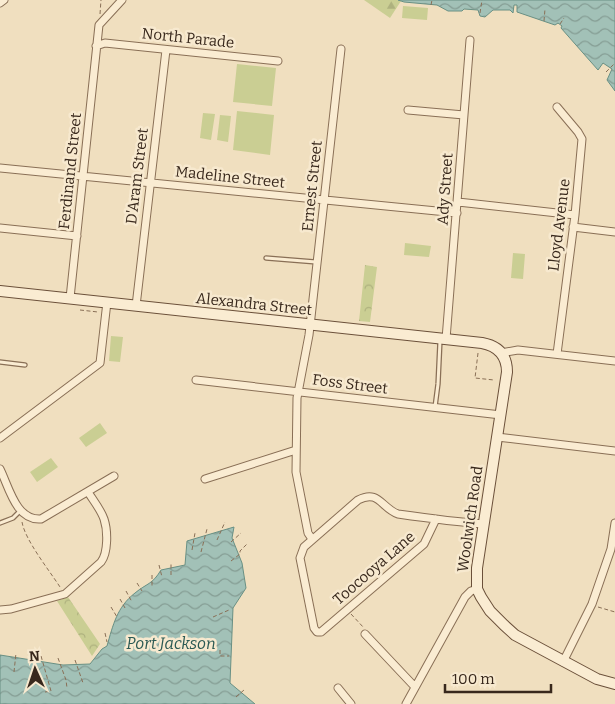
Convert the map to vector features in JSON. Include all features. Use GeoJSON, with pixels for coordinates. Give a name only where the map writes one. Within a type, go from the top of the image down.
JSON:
{"type":"FeatureCollection","features":[{"type":"Feature","properties":{"kind":"street"},"geometry":{"type":"LineString","coordinates":[[0,3],[4,0]]}},
{"type":"Feature","properties":{"kind":"street","name":"Ferdinand Street"},"geometry":{"type":"LineString","coordinates":[[70,298],[98,25],[122,0]]}},
{"type":"Feature","properties":{"kind":"street","name":"Ady Street"},"geometry":{"type":"LineString","coordinates":[[443,339],[458,202],[470,40]]}},
{"type":"Feature","properties":{"kind":"street","name":"North Parade"},"geometry":{"type":"LineString","coordinates":[[96,46],[105,43],[278,62]]}},
{"type":"Feature","properties":{"kind":"street","name":"Ernest Street"},"geometry":{"type":"LineString","coordinates":[[312,539],[308,533],[296,472],[298,392],[310,326],[341,49]]}},
{"type":"Feature","properties":{"kind":"street","name":"D'Aram Street"},"geometry":{"type":"LineString","coordinates":[[136,306],[166,50]]}},
{"type":"Feature","properties":{"kind":"street","name":"Lloyd Avenue"},"geometry":{"type":"LineString","coordinates":[[557,107],[582,139],[557,354]]}},
{"type":"Feature","properties":{"kind":"street"},"geometry":{"type":"LineString","coordinates":[[408,110],[464,116]]}},
{"type":"Feature","properties":{"kind":"street","name":"Madeline Street"},"geometry":{"type":"LineString","coordinates":[[0,168],[457,213]]}},
{"type":"Feature","properties":{"kind":"street"},"geometry":{"type":"LineString","coordinates":[[458,202],[574,215]]}},
{"type":"Feature","properties":{"kind":"street"},"geometry":{"type":"LineString","coordinates":[[573,227],[615,232]]}},
{"type":"Feature","properties":{"kind":"street"},"geometry":{"type":"LineString","coordinates":[[0,228],[77,236]]}},
{"type":"Feature","properties":{"kind":"street","name":"Alexandra Street"},"geometry":{"type":"LineString","coordinates":[[0,291],[486,344],[495,347],[501,353],[518,350],[615,361]]}},
{"type":"Feature","properties":{"kind":"street"},"geometry":{"type":"LineString","coordinates":[[0,438],[100,363],[107,302]]}},
{"type":"Feature","properties":{"kind":"street","name":"Woolwich Road"},"geometry":{"type":"LineString","coordinates":[[501,353],[506,362],[507,372],[477,575],[478,589],[487,608],[516,635],[597,679],[615,684]]}},
{"type":"Feature","properties":{"kind":"street","name":"Foss Street"},"geometry":{"type":"LineString","coordinates":[[196,380],[501,415]]}},
{"type":"Feature","properties":{"kind":"street"},"geometry":{"type":"LineString","coordinates":[[497,437],[615,451]]}},
{"type":"Feature","properties":{"kind":"street"},"geometry":{"type":"LineString","coordinates":[[206,479],[296,450]]}},
{"type":"Feature","properties":{"kind":"street"},"geometry":{"type":"LineString","coordinates":[[0,468],[20,511],[35,520],[41,519],[114,476]]}},
{"type":"Feature","properties":{"kind":"street"},"geometry":{"type":"LineString","coordinates":[[0,610],[11,609],[65,594],[101,562],[105,556],[106,549],[105,520],[88,492]]}},
{"type":"Feature","properties":{"kind":"street"},"geometry":{"type":"LineString","coordinates":[[312,539],[358,500],[369,496],[374,497],[392,512],[398,514],[484,524]]}},
{"type":"Feature","properties":{"kind":"street","name":"Toocooya Lane"},"geometry":{"type":"LineString","coordinates":[[312,539],[304,547],[300,558],[314,628],[317,632],[321,632],[424,544],[436,518]]}},
{"type":"Feature","properties":{"kind":"street"},"geometry":{"type":"LineString","coordinates":[[563,662],[592,604],[615,528]]}},
{"type":"Feature","properties":{"kind":"street"},"geometry":{"type":"LineString","coordinates":[[406,704],[465,597],[471,591],[478,589]]}},
{"type":"Feature","properties":{"kind":"street"},"geometry":{"type":"LineString","coordinates":[[365,634],[415,687]]}},
{"type":"Feature","properties":{"kind":"street"},"geometry":{"type":"LineString","coordinates":[[338,688],[351,704]]}},
{"type":"Feature","properties":{"kind":"lane"},"geometry":{"type":"LineString","coordinates":[[266,258],[317,262]]}},
{"type":"Feature","properties":{"kind":"lane"},"geometry":{"type":"LineString","coordinates":[[435,407],[443,339]]}},
{"type":"Feature","properties":{"kind":"lane"},"geometry":{"type":"LineString","coordinates":[[0,362],[25,365]]}},
{"type":"Feature","properties":{"kind":"lane"},"geometry":{"type":"LineString","coordinates":[[0,524],[13,518],[20,511]]}},
{"type":"Feature","properties":{"kind":"path"},"geometry":{"type":"LineString","coordinates":[[100,15],[101,0]]}},
{"type":"Feature","properties":{"kind":"path"},"geometry":{"type":"LineString","coordinates":[[431,5],[432,0]]}},
{"type":"Feature","properties":{"kind":"path"},"geometry":{"type":"LineString","coordinates":[[480,13],[482,0]]}},
{"type":"Feature","properties":{"kind":"path"},"geometry":{"type":"LineString","coordinates":[[544,21],[545,9]]}},
{"type":"Feature","properties":{"kind":"path"},"geometry":{"type":"LineString","coordinates":[[560,24],[564,18]]}},
{"type":"Feature","properties":{"kind":"path"},"geometry":{"type":"LineString","coordinates":[[606,72],[615,62]]}},
{"type":"Feature","properties":{"kind":"path"},"geometry":{"type":"LineString","coordinates":[[80,305],[80,310],[101,312]]}},
{"type":"Feature","properties":{"kind":"path"},"geometry":{"type":"LineString","coordinates":[[478,354],[475,378],[494,380]]}},
{"type":"Feature","properties":{"kind":"path"},"geometry":{"type":"LineString","coordinates":[[20,511],[23,528],[65,594]]}},
{"type":"Feature","properties":{"kind":"path"},"geometry":{"type":"LineString","coordinates":[[217,540],[225,522]]}},
{"type":"Feature","properties":{"kind":"path"},"geometry":{"type":"LineString","coordinates":[[201,552],[207,529]]}},
{"type":"Feature","properties":{"kind":"path"},"geometry":{"type":"LineString","coordinates":[[192,550],[195,533]]}},
{"type":"Feature","properties":{"kind":"path"},"geometry":{"type":"LineString","coordinates":[[232,542],[241,534]]}},
{"type":"Feature","properties":{"kind":"path"},"geometry":{"type":"LineString","coordinates":[[231,562],[247,544]]}},
{"type":"Feature","properties":{"kind":"path"},"geometry":{"type":"LineString","coordinates":[[171,562],[171,575]]}},
{"type":"Feature","properties":{"kind":"path"},"geometry":{"type":"LineString","coordinates":[[159,565],[162,577]]}},
{"type":"Feature","properties":{"kind":"path"},"geometry":{"type":"LineString","coordinates":[[152,574],[152,586]]}},
{"type":"Feature","properties":{"kind":"path"},"geometry":{"type":"LineString","coordinates":[[137,583],[142,591]]}},
{"type":"Feature","properties":{"kind":"path"},"geometry":{"type":"LineString","coordinates":[[126,591],[132,602]]}},
{"type":"Feature","properties":{"kind":"path"},"geometry":{"type":"LineString","coordinates":[[120,599],[125,608]]}},
{"type":"Feature","properties":{"kind":"path"},"geometry":{"type":"LineString","coordinates":[[111,607],[117,618]]}},
{"type":"Feature","properties":{"kind":"path"},"geometry":{"type":"LineString","coordinates":[[604,609],[615,612]]}},
{"type":"Feature","properties":{"kind":"path"},"geometry":{"type":"LineString","coordinates":[[213,617],[229,610]]}},
{"type":"Feature","properties":{"kind":"path"},"geometry":{"type":"LineString","coordinates":[[348,610],[367,632],[365,634]]}},
{"type":"Feature","properties":{"kind":"path"},"geometry":{"type":"LineString","coordinates":[[105,633],[107,642]]}},
{"type":"Feature","properties":{"kind":"path"},"geometry":{"type":"LineString","coordinates":[[220,650],[220,656],[229,656]]}},
{"type":"Feature","properties":{"kind":"path"},"geometry":{"type":"LineString","coordinates":[[14,672],[16,653]]}},
{"type":"Feature","properties":{"kind":"path"},"geometry":{"type":"LineString","coordinates":[[41,656],[51,691],[45,692]]}},
{"type":"Feature","properties":{"kind":"path"},"geometry":{"type":"LineString","coordinates":[[58,658],[67,688]]}},
{"type":"Feature","properties":{"kind":"path"},"geometry":{"type":"LineString","coordinates":[[75,660],[83,682]]}},
{"type":"Feature","properties":{"kind":"path"},"geometry":{"type":"LineString","coordinates":[[236,697],[244,690]]}},
{"type":"Feature","properties":{"kind":"green space"},"geometry":{"type":"Polygon","coordinates":[[[364,0],[398,0],[401,1],[390,18],[364,0]]]}},
{"type":"Feature","properties":{"kind":"green space"},"geometry":{"type":"Polygon","coordinates":[[[403,6],[428,8],[427,20],[402,18],[403,6]]]}},
{"type":"Feature","properties":{"kind":"green space"},"geometry":{"type":"Polygon","coordinates":[[[237,64],[276,68],[272,106],[233,102],[237,64]]]}},
{"type":"Feature","properties":{"kind":"green space"},"geometry":{"type":"Polygon","coordinates":[[[237,111],[274,115],[270,155],[233,150],[237,111]]]}},
{"type":"Feature","properties":{"kind":"green space"},"geometry":{"type":"Polygon","coordinates":[[[203,113],[215,114],[211,140],[200,138],[203,113]]]}},
{"type":"Feature","properties":{"kind":"green space"},"geometry":{"type":"Polygon","coordinates":[[[220,115],[231,116],[228,142],[217,140],[220,115]]]}},
{"type":"Feature","properties":{"kind":"green space"},"geometry":{"type":"Polygon","coordinates":[[[405,243],[431,246],[429,257],[404,255],[405,243]]]}},
{"type":"Feature","properties":{"kind":"green space"},"geometry":{"type":"Polygon","coordinates":[[[513,253],[525,254],[523,279],[511,278],[513,253]]]}},
{"type":"Feature","properties":{"kind":"green space"},"geometry":{"type":"Polygon","coordinates":[[[365,265],[377,267],[370,322],[359,321],[365,265]]]}},
{"type":"Feature","properties":{"kind":"green space"},"geometry":{"type":"Polygon","coordinates":[[[111,336],[123,337],[120,362],[109,361],[111,336]]]}},
{"type":"Feature","properties":{"kind":"green space"},"geometry":{"type":"Polygon","coordinates":[[[100,423],[107,433],[86,447],[79,438],[100,423]]]}},
{"type":"Feature","properties":{"kind":"green space"},"geometry":{"type":"Polygon","coordinates":[[[51,458],[58,467],[37,482],[30,472],[51,458]]]}},
{"type":"Feature","properties":{"kind":"green space"},"geometry":{"type":"Polygon","coordinates":[[[68,597],[100,644],[92,656],[57,601],[68,597]]]}},
{"type":"Feature","properties":{"kind":"water"},"geometry":{"type":"Polygon","coordinates":[[[398,0],[615,0],[615,91],[607,80],[612,69],[603,63],[598,70],[561,28],[562,26],[558,23],[555,25],[517,12],[517,5],[514,5],[513,13],[510,10],[493,10],[485,17],[480,16],[478,10],[448,11],[437,5],[398,0]]]}},
{"type":"Feature","properties":{"kind":"water","name":"Port Jackson"},"geometry":{"type":"Polygon","coordinates":[[[234,527],[232,538],[242,563],[246,588],[233,608],[230,683],[255,704],[0,704],[0,655],[63,665],[90,664],[102,649],[107,646],[116,617],[129,598],[152,581],[161,570],[185,565],[187,541],[234,527]]]}}]}
